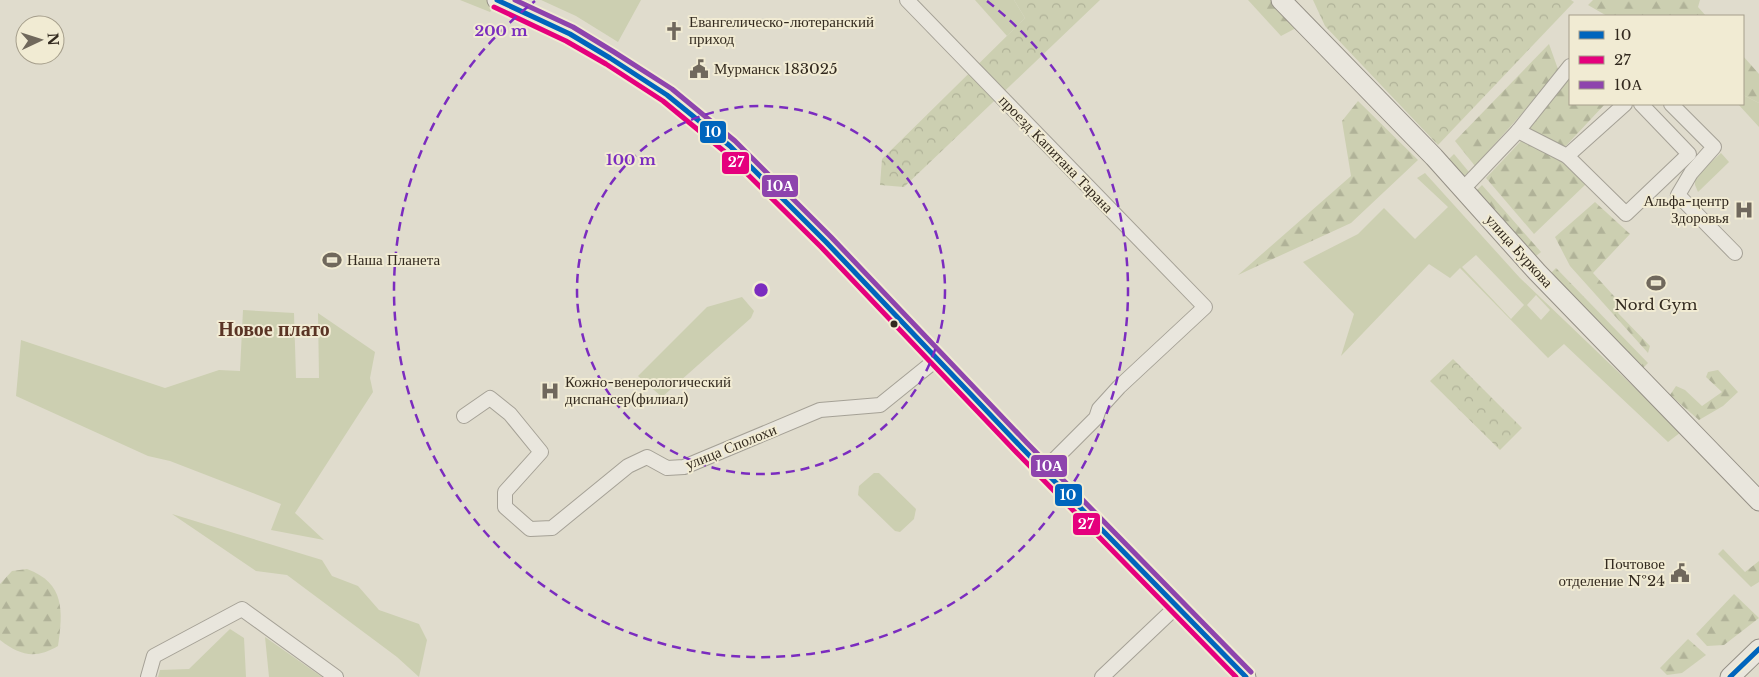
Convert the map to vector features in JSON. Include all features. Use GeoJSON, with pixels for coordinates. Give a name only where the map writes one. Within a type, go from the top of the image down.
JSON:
{"type":"FeatureCollection","features":[{"type":"Feature","properties":{"kind":"main road"},"geometry":{"type":"LineString","coordinates":[[497,0],[570,34],[667,95],[705,125],[773,188],[1246,677]]}},
{"type":"Feature","properties":{"kind":"main road","name":"улица Буркова"},"geometry":{"type":"LineString","coordinates":[[1281,0],[1463,190],[1537,272],[1759,501]]}},
{"type":"Feature","properties":{"kind":"main road"},"geometry":{"type":"LineString","coordinates":[[1730,677],[1759,649]]}},
{"type":"Feature","properties":{"kind":"street","name":"проезд Капитана Тарана"},"geometry":{"type":"LineString","coordinates":[[907,0],[1204,307],[1119,387],[1099,408],[1096,418],[1044,470]]}},
{"type":"Feature","properties":{"kind":"street"},"geometry":{"type":"LineString","coordinates":[[1463,190],[1518,131],[1569,67]]}},
{"type":"Feature","properties":{"kind":"street"},"geometry":{"type":"LineString","coordinates":[[1567,156],[1624,105]]}},
{"type":"Feature","properties":{"kind":"street"},"geometry":{"type":"LineString","coordinates":[[1518,131],[1567,156],[1626,214],[1689,154],[1642,105]]}},
{"type":"Feature","properties":{"kind":"street"},"geometry":{"type":"LineString","coordinates":[[1672,105],[1714,147],[1691,173],[1678,195],[1735,253]]}},
{"type":"Feature","properties":{"kind":"street","name":"улица Сполохи"},"geometry":{"type":"LineString","coordinates":[[464,416],[490,398],[524,430],[541,452],[505,492],[506,507],[530,529],[552,528],[628,466],[647,457],[667,468],[684,467],[820,410],[880,405],[938,359]]}},
{"type":"Feature","properties":{"kind":"street"},"geometry":{"type":"LineString","coordinates":[[1102,677],[1177,606]]}},
{"type":"Feature","properties":{"kind":"street"},"geometry":{"type":"LineString","coordinates":[[148,677],[154,656],[242,609],[336,677]]}},
{"type":"Feature","properties":{"kind":"green space"},"geometry":{"type":"Polygon","coordinates":[[[460,0],[490,0],[498,3],[490,12],[460,0]]]}},
{"type":"Feature","properties":{"kind":"green space"},"geometry":{"type":"Polygon","coordinates":[[[541,0],[641,0],[618,42],[576,16],[541,0]]]}},
{"type":"Feature","properties":{"kind":"green space"},"geometry":{"type":"Polygon","coordinates":[[[975,0],[1014,0],[1025,18],[1007,36],[975,0]]]}},
{"type":"Feature","properties":{"kind":"green space"},"geometry":{"type":"Polygon","coordinates":[[[1014,0],[1100,0],[904,187],[880,185],[882,159],[1025,18],[1014,0]]]}},
{"type":"Feature","properties":{"kind":"green space"},"geometry":{"type":"Polygon","coordinates":[[[1248,0],[1272,0],[1298,27],[1281,36],[1248,0]]]}},
{"type":"Feature","properties":{"kind":"green space"},"geometry":{"type":"Polygon","coordinates":[[[1313,0],[1571,0],[1574,2],[1438,145],[1325,26],[1313,0]]]}},
{"type":"Feature","properties":{"kind":"green space"},"geometry":{"type":"Polygon","coordinates":[[[1593,0],[1700,0],[1698,7],[1705,15],[1605,15],[1588,5],[1593,0]]]}},
{"type":"Feature","properties":{"kind":"green space"},"geometry":{"type":"Polygon","coordinates":[[[1549,44],[1559,72],[1475,166],[1455,141],[1549,44]]]}},
{"type":"Feature","properties":{"kind":"green space"},"geometry":{"type":"Polygon","coordinates":[[[1744,57],[1759,74],[1759,103],[1744,96],[1744,57]]]}},
{"type":"Feature","properties":{"kind":"green space"},"geometry":{"type":"Polygon","coordinates":[[[1569,78],[1569,105],[1604,105],[1562,150],[1528,129],[1569,78]]]}},
{"type":"Feature","properties":{"kind":"green space"},"geometry":{"type":"Polygon","coordinates":[[[1744,96],[1759,103],[1759,127],[1739,105],[1744,105],[1744,96]]]}},
{"type":"Feature","properties":{"kind":"green space"},"geometry":{"type":"Polygon","coordinates":[[[1358,101],[1418,160],[1351,223],[1238,275],[1351,176],[1342,121],[1358,101]]]}},
{"type":"Feature","properties":{"kind":"green space"},"geometry":{"type":"Polygon","coordinates":[[[1521,141],[1553,152],[1586,184],[1534,234],[1486,178],[1521,141]]]}},
{"type":"Feature","properties":{"kind":"green space"},"geometry":{"type":"Polygon","coordinates":[[[1721,153],[1729,162],[1698,192],[1695,185],[1695,177],[1721,153]]]}},
{"type":"Feature","properties":{"kind":"green space"},"geometry":{"type":"Polygon","coordinates":[[[1454,154],[1469,172],[1464,176],[1449,159],[1454,154]]]}},
{"type":"Feature","properties":{"kind":"green space"},"geometry":{"type":"Polygon","coordinates":[[[1425,173],[1520,278],[1681,432],[1668,442],[1564,344],[1548,358],[1460,268],[1450,278],[1429,264],[1341,356],[1354,314],[1303,262],[1358,234],[1384,208],[1415,239],[1448,207],[1417,178],[1425,173]],[[1476,255],[1462,267],[1511,319],[1524,305],[1476,255]],[[1536,295],[1527,305],[1541,320],[1550,310],[1536,295]]]}},
{"type":"Feature","properties":{"kind":"green space"},"geometry":{"type":"Polygon","coordinates":[[[1482,185],[1541,252],[1536,256],[1477,190],[1482,185]]]}},
{"type":"Feature","properties":{"kind":"green space"},"geometry":{"type":"Polygon","coordinates":[[[1595,202],[1630,234],[1593,273],[1622,305],[1618,313],[1650,346],[1648,353],[1570,266],[1555,237],[1595,202]]]}},
{"type":"Feature","properties":{"kind":"green space"},"geometry":{"type":"Polygon","coordinates":[[[1556,268],[1648,363],[1643,368],[1551,273],[1556,268]]]}},
{"type":"Feature","properties":{"kind":"green space"},"geometry":{"type":"Polygon","coordinates":[[[742,297],[754,311],[751,318],[662,397],[638,376],[707,307],[742,297]]]}},
{"type":"Feature","properties":{"kind":"green space"},"geometry":{"type":"Polygon","coordinates":[[[243,310],[294,313],[296,378],[319,378],[318,313],[375,352],[370,378],[373,392],[295,513],[324,540],[271,530],[281,504],[170,461],[148,456],[16,396],[21,340],[165,388],[219,370],[240,371],[243,310]]]}},
{"type":"Feature","properties":{"kind":"green space"},"geometry":{"type":"Polygon","coordinates":[[[1453,359],[1522,428],[1500,450],[1430,381],[1453,359]]]}},
{"type":"Feature","properties":{"kind":"green space"},"geometry":{"type":"Polygon","coordinates":[[[1718,370],[1738,392],[1723,406],[1699,420],[1670,395],[1676,386],[1685,390],[1702,406],[1722,392],[1706,377],[1708,372],[1718,370]]]}},
{"type":"Feature","properties":{"kind":"green space"},"geometry":{"type":"Polygon","coordinates":[[[874,473],[879,473],[916,509],[914,519],[900,532],[895,531],[858,495],[859,486],[874,473]]]}},
{"type":"Feature","properties":{"kind":"green space"},"geometry":{"type":"Polygon","coordinates":[[[172,514],[322,560],[332,576],[358,586],[379,610],[419,624],[427,640],[419,677],[397,657],[287,575],[256,571],[172,514]]]}},
{"type":"Feature","properties":{"kind":"green space"},"geometry":{"type":"Polygon","coordinates":[[[1723,549],[1745,572],[1759,561],[1759,582],[1751,587],[1718,554],[1723,549]]]}},
{"type":"Feature","properties":{"kind":"green space"},"geometry":{"type":"Polygon","coordinates":[[[27,569],[49,582],[59,600],[60,610],[61,621],[58,646],[35,654],[14,650],[0,640],[0,584],[12,571],[27,569]]]}},
{"type":"Feature","properties":{"kind":"green space"},"geometry":{"type":"Polygon","coordinates":[[[1734,594],[1759,618],[1724,645],[1707,646],[1696,634],[1734,594]]]}},
{"type":"Feature","properties":{"kind":"green space"},"geometry":{"type":"Polygon","coordinates":[[[230,629],[244,638],[246,677],[158,677],[160,670],[189,669],[230,629]]]}},
{"type":"Feature","properties":{"kind":"green space"},"geometry":{"type":"Polygon","coordinates":[[[265,637],[322,677],[269,677],[265,637]]]}},
{"type":"Feature","properties":{"kind":"green space"},"geometry":{"type":"Polygon","coordinates":[[[1688,639],[1706,655],[1682,673],[1667,675],[1660,668],[1688,639]]]}},
{"type":"Feature","properties":{"kind":"transit line","name":"10"},"geometry":{"type":"LineString","coordinates":[[497,0],[570,34],[610,58],[667,95],[730,146],[826,242],[1022,448],[1246,677]]}},
{"type":"Feature","properties":{"kind":"transit line","name":"10А"},"geometry":{"type":"LineString","coordinates":[[515,0],[573,27],[672,89],[735,141],[831,237],[1027,443],[1251,672]]}},
{"type":"Feature","properties":{"kind":"transit line","name":"27"},"geometry":{"type":"LineString","coordinates":[[494,7],[566,41],[606,64],[663,101],[725,152],[821,247],[1017,453],[1236,677]]}},
{"type":"Feature","properties":{"kind":"transit line","name":"10"},"geometry":{"type":"LineString","coordinates":[[1730,677],[1759,649]]}},
{"type":"Feature","properties":{"kind":"place","name":"Евангелическо-лютеранский приход"},"geometry":{"type":"Point","coordinates":[674,31]}},
{"type":"Feature","properties":{"kind":"place","name":"Мурманск 183025"},"geometry":{"type":"Point","coordinates":[699,69]}},
{"type":"Feature","properties":{"kind":"place","name":"Альфа-центр Здоровья"},"geometry":{"type":"Point","coordinates":[1744,210]}},
{"type":"Feature","properties":{"kind":"place","name":"Наша Планета"},"geometry":{"type":"Point","coordinates":[332,260]}},
{"type":"Feature","properties":{"kind":"place","name":"Nord Gym"},"geometry":{"type":"Point","coordinates":[1656,283]}},
{"type":"Feature","properties":{"kind":"place","name":"Кожно-венерологический диспансер(филиал)"},"geometry":{"type":"Point","coordinates":[550,391]}},
{"type":"Feature","properties":{"kind":"place","name":"Почтовое отделение №24"},"geometry":{"type":"Point","coordinates":[1680,573]}},
{"type":"Feature","properties":{"kind":"district","name":"Новое плато"},"geometry":{"type":"Point","coordinates":[274,329]}}]}
